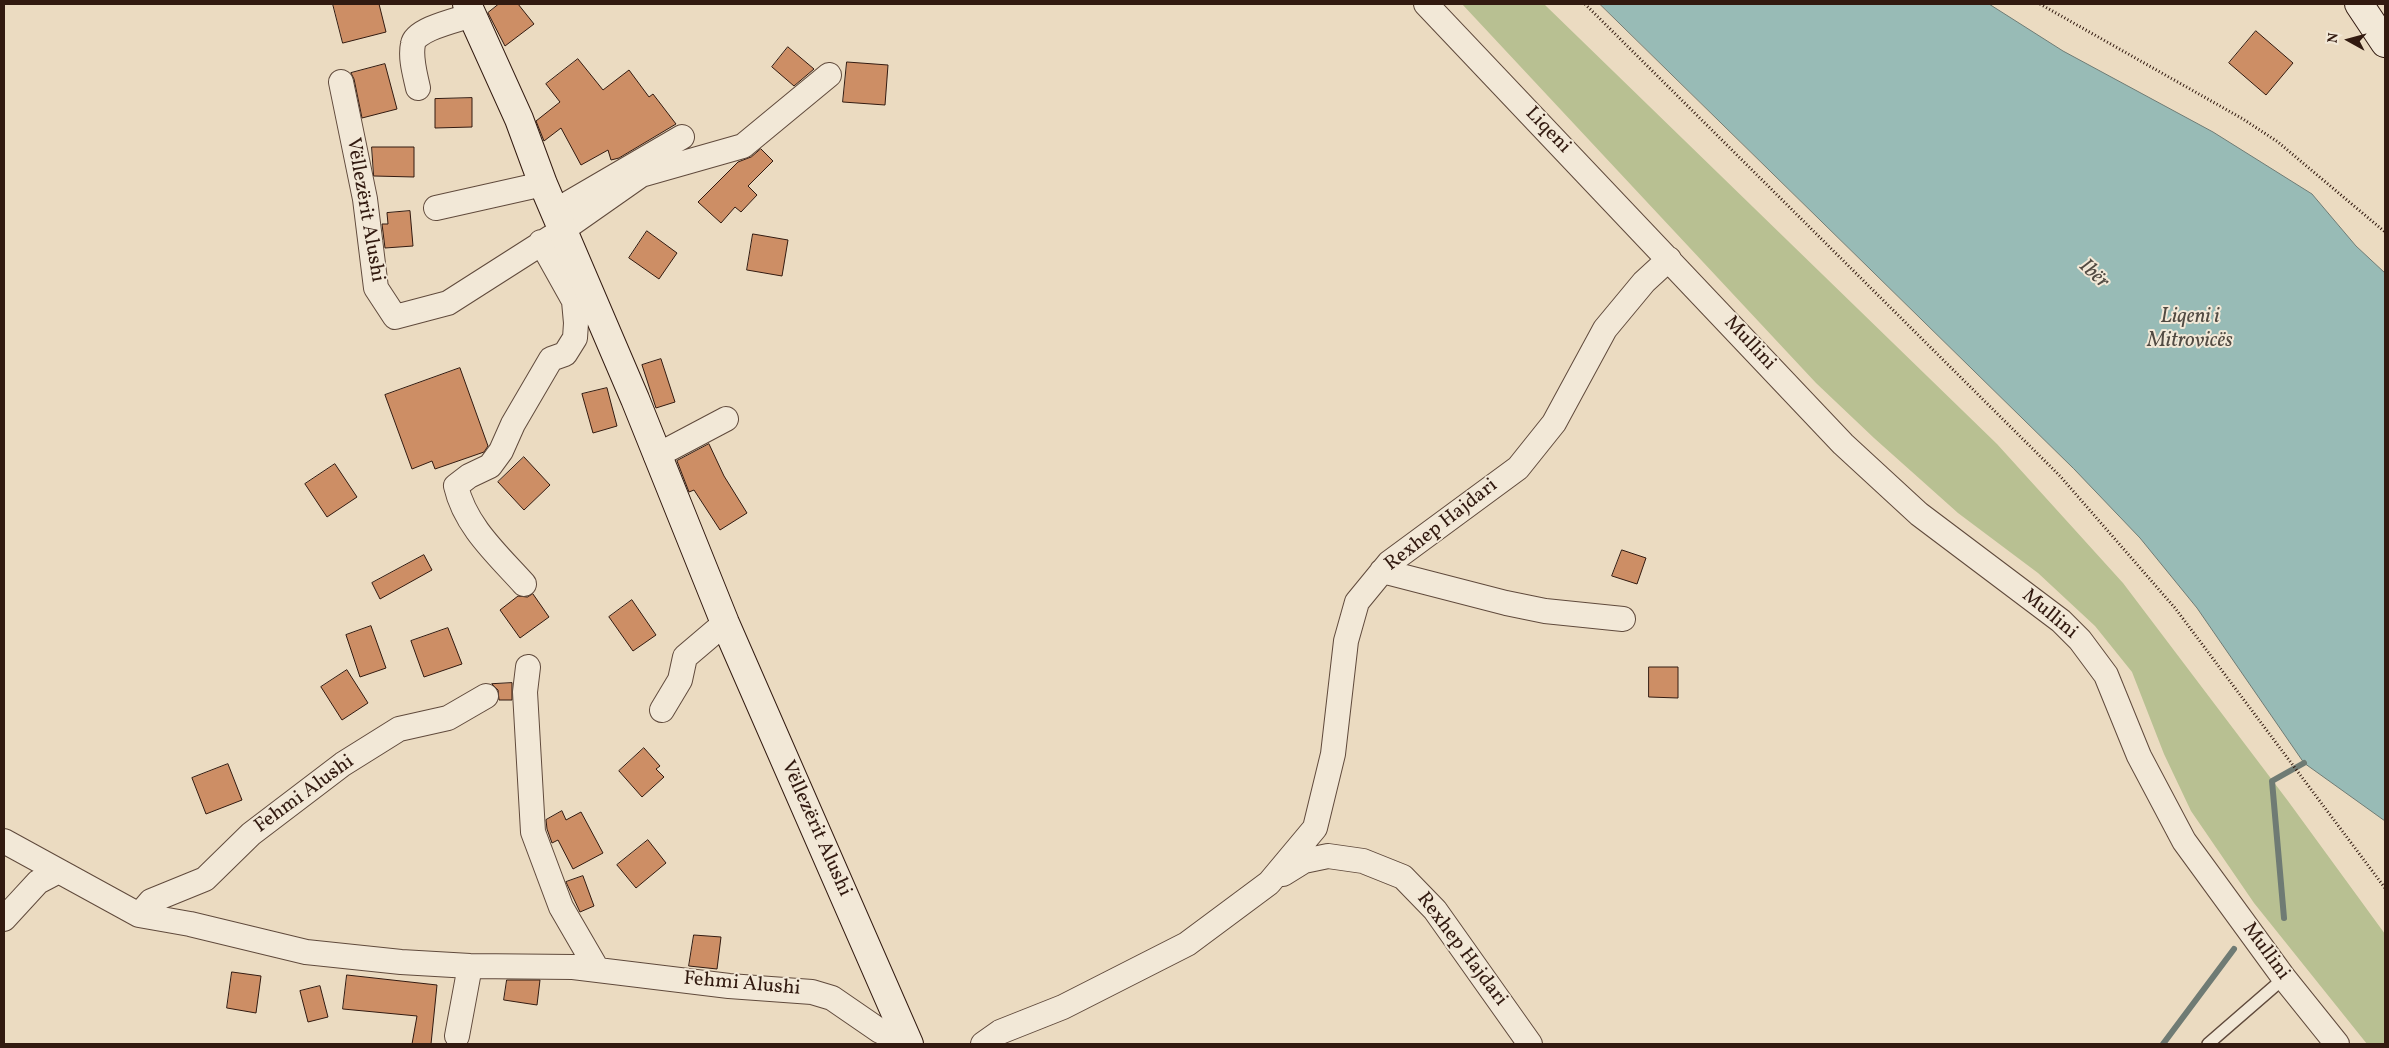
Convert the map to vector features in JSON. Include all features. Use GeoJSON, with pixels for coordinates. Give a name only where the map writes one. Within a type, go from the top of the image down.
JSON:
{"type":"FeatureCollection","features":[{"type":"Feature","properties":{"kind":"main road"},"geometry":{"type":"LineString","coordinates":[[2359,4],[2385,43]]}},
{"type":"Feature","properties":{"kind":"main road","name":"Vëllezërit Alushi"},"geometry":{"type":"LineString","coordinates":[[469,9],[518,119],[543,184],[553,227],[635,399],[656,456],[725,623],[907,1040]]}},
{"type":"Feature","properties":{"kind":"street","name":"Liqeni"},"geometry":{"type":"LineString","coordinates":[[1426,4],[1669,259]]}},
{"type":"Feature","properties":{"kind":"street","name":"Vëllezërit Alushi"},"geometry":{"type":"LineString","coordinates":[[418,88],[412,60],[413,42],[419,34],[469,9]]}},
{"type":"Feature","properties":{"kind":"street","name":"Vëllezërit Alushi"},"geometry":{"type":"LineString","coordinates":[[553,227],[641,175],[743,146],[829,76]]}},
{"type":"Feature","properties":{"kind":"street","name":"Vëllezërit Alushi"},"geometry":{"type":"LineString","coordinates":[[341,82],[365,198],[376,288],[395,317],[448,303],[682,137]]}},
{"type":"Feature","properties":{"kind":"street"},"geometry":{"type":"LineString","coordinates":[[436,208],[543,184]]}},
{"type":"Feature","properties":{"kind":"street","name":"Vëllezërit Alushi"},"geometry":{"type":"LineString","coordinates":[[524,584],[479,534],[459,500],[456,486],[469,476],[490,466],[501,451],[513,424],[551,358],[565,354],[575,338],[574,301],[553,227]]}},
{"type":"Feature","properties":{"kind":"street","name":"Rexhep Hajdari"},"geometry":{"type":"LineString","coordinates":[[1269,883],[1315,828],[1333,754],[1346,642],[1357,602],[1389,563],[1518,468],[1554,423],[1605,329],[1644,282],[1669,259]]}},
{"type":"Feature","properties":{"kind":"street","name":"Mullini"},"geometry":{"type":"LineString","coordinates":[[1669,259],[1843,444],[1888,487],[1919,514],[2061,621],[2080,640],[2106,675],[2139,756],[2184,841],[2284,978],[2337,1044]]}},
{"type":"Feature","properties":{"kind":"street"},"geometry":{"type":"LineString","coordinates":[[656,456],[726,418]]}},
{"type":"Feature","properties":{"kind":"street"},"geometry":{"type":"LineString","coordinates":[[1382,571],[1544,611],[1623,619]]}},
{"type":"Feature","properties":{"kind":"street"},"geometry":{"type":"LineString","coordinates":[[662,710],[680,680],[685,657],[725,623]]}},
{"type":"Feature","properties":{"kind":"street"},"geometry":{"type":"LineString","coordinates":[[528,667],[525,692],[533,832],[561,907],[598,969]]}},
{"type":"Feature","properties":{"kind":"street","name":"Fehmi Alushi"},"geometry":{"type":"LineString","coordinates":[[138,915],[151,901],[205,879],[251,834],[343,764],[399,729],[448,718],[486,696]]}},
{"type":"Feature","properties":{"kind":"street","name":"Fehmi Alushi"},"geometry":{"type":"LineString","coordinates":[[4,841],[57,872],[138,915],[190,924],[306,952],[392,962],[598,969],[729,986],[812,992],[832,998],[872,1040],[891,1036],[907,1040]]}},
{"type":"Feature","properties":{"kind":"street","name":"Rexhep Hajdari"},"geometry":{"type":"LineString","coordinates":[[984,1044],[1000,1032],[1063,1006],[1187,944],[1269,883],[1304,861],[1328,856],[1363,861],[1403,877],[1435,910],[1530,1044]]}},
{"type":"Feature","properties":{"kind":"street"},"geometry":{"type":"LineString","coordinates":[[4,919],[38,882],[57,872]]}},
{"type":"Feature","properties":{"kind":"street"},"geometry":{"type":"LineString","coordinates":[[457,1036],[470,966]]}},
{"type":"Feature","properties":{"kind":"lane"},"geometry":{"type":"LineString","coordinates":[[2208,1044],[2284,978]]}},
{"type":"Feature","properties":{"kind":"path"},"geometry":{"type":"LineString","coordinates":[[1585,4],[2060,476],[2175,608],[2385,888]]}},
{"type":"Feature","properties":{"kind":"path"},"geometry":{"type":"LineString","coordinates":[[2040,4],[2242,119],[2278,142],[2385,232]]}},
{"type":"Feature","properties":{"kind":"green space"},"geometry":{"type":"Polygon","coordinates":[[[1462,4],[1544,4],[1997,444],[2123,583],[2288,801],[2385,934],[2385,1044],[2367,1044],[2254,903],[2191,811],[2164,754],[2132,672],[2095,626],[2038,573],[1958,513],[1816,383],[1462,4]]]}},
{"type":"Feature","properties":{"kind":"water","name":"Liqeni i Mitrovicës"},"geometry":{"type":"Polygon","coordinates":[[[1600,4],[1989,4],[2063,51],[2213,132],[2312,194],[2356,246],[2385,273],[2385,821],[2304,763],[2197,608],[2140,538],[2074,469],[1600,4]]]}},
{"type":"Feature","properties":{"kind":"building"},"geometry":{"type":"Polygon","coordinates":[[[333,4],[379,4],[386,32],[343,43],[333,4]]]}},
{"type":"Feature","properties":{"kind":"building"},"geometry":{"type":"Polygon","coordinates":[[[499,4],[518,4],[534,24],[505,46],[488,13],[499,4]]]}},
{"type":"Feature","properties":{"kind":"building"},"geometry":{"type":"Polygon","coordinates":[[[2256,31],[2293,63],[2266,95],[2229,63],[2256,31]]]}},
{"type":"Feature","properties":{"kind":"building"},"geometry":{"type":"Polygon","coordinates":[[[788,47],[814,69],[794,86],[772,67],[788,47]]]}},
{"type":"Feature","properties":{"kind":"building"},"geometry":{"type":"Polygon","coordinates":[[[578,59],[603,90],[629,70],[649,97],[653,94],[676,124],[619,158],[611,160],[608,150],[581,165],[561,128],[544,141],[536,121],[560,102],[546,84],[578,59]]]}},
{"type":"Feature","properties":{"kind":"building"},"geometry":{"type":"Polygon","coordinates":[[[847,62],[888,65],[885,105],[843,102],[847,62]]]}},
{"type":"Feature","properties":{"kind":"building"},"geometry":{"type":"Polygon","coordinates":[[[385,64],[397,109],[362,118],[351,73],[385,64]]]}},
{"type":"Feature","properties":{"kind":"building"},"geometry":{"type":"Polygon","coordinates":[[[472,98],[472,127],[435,128],[435,99],[472,98]]]}},
{"type":"Feature","properties":{"kind":"building"},"geometry":{"type":"Polygon","coordinates":[[[372,147],[414,147],[414,177],[374,176],[372,147]]]}},
{"type":"Feature","properties":{"kind":"building"},"geometry":{"type":"Polygon","coordinates":[[[761,149],[773,161],[748,186],[757,195],[741,212],[735,207],[721,223],[698,202],[738,162],[751,157],[761,149]]]}},
{"type":"Feature","properties":{"kind":"building"},"geometry":{"type":"Polygon","coordinates":[[[410,211],[413,246],[385,248],[382,224],[388,224],[387,213],[410,211]]]}},
{"type":"Feature","properties":{"kind":"building"},"geometry":{"type":"Polygon","coordinates":[[[647,231],[677,253],[659,279],[629,258],[647,231]]]}},
{"type":"Feature","properties":{"kind":"building"},"geometry":{"type":"Polygon","coordinates":[[[753,234],[788,240],[782,276],[747,270],[753,234]]]}},
{"type":"Feature","properties":{"kind":"building"},"geometry":{"type":"Polygon","coordinates":[[[661,359],[675,402],[656,408],[642,365],[661,359]]]}},
{"type":"Feature","properties":{"kind":"building"},"geometry":{"type":"Polygon","coordinates":[[[460,368],[488,446],[484,452],[435,469],[432,461],[412,469],[385,395],[460,368]]]}},
{"type":"Feature","properties":{"kind":"building"},"geometry":{"type":"Polygon","coordinates":[[[607,388],[617,426],[593,433],[582,394],[607,388]]]}},
{"type":"Feature","properties":{"kind":"building"},"geometry":{"type":"Polygon","coordinates":[[[709,444],[724,476],[747,513],[720,530],[694,490],[689,492],[677,461],[709,444]]]}},
{"type":"Feature","properties":{"kind":"building"},"geometry":{"type":"Polygon","coordinates":[[[524,457],[550,485],[524,510],[498,482],[524,457]]]}},
{"type":"Feature","properties":{"kind":"building"},"geometry":{"type":"Polygon","coordinates":[[[335,464],[357,497],[327,517],[305,484],[335,464]]]}},
{"type":"Feature","properties":{"kind":"building"},"geometry":{"type":"Polygon","coordinates":[[[1622,550],[1646,558],[1637,584],[1612,576],[1622,550]]]}},
{"type":"Feature","properties":{"kind":"building"},"geometry":{"type":"Polygon","coordinates":[[[424,555],[432,570],[380,599],[372,583],[424,555]]]}},
{"type":"Feature","properties":{"kind":"building"},"geometry":{"type":"Polygon","coordinates":[[[533,594],[549,617],[520,638],[500,610],[518,596],[527,597],[533,594]]]}},
{"type":"Feature","properties":{"kind":"building"},"geometry":{"type":"Polygon","coordinates":[[[632,600],[656,635],[633,651],[609,617],[632,600]]]}},
{"type":"Feature","properties":{"kind":"building"},"geometry":{"type":"Polygon","coordinates":[[[371,626],[386,668],[360,677],[346,635],[371,626]]]}},
{"type":"Feature","properties":{"kind":"building"},"geometry":{"type":"Polygon","coordinates":[[[448,628],[462,664],[424,677],[411,641],[448,628]]]}},
{"type":"Feature","properties":{"kind":"building"},"geometry":{"type":"Polygon","coordinates":[[[1649,667],[1678,667],[1678,698],[1649,697],[1649,667]]]}},
{"type":"Feature","properties":{"kind":"building"},"geometry":{"type":"Polygon","coordinates":[[[347,670],[368,703],[342,720],[321,687],[347,670]]]}},
{"type":"Feature","properties":{"kind":"building"},"geometry":{"type":"Polygon","coordinates":[[[512,683],[512,700],[499,700],[498,690],[492,684],[512,683]]]}},
{"type":"Feature","properties":{"kind":"building"},"geometry":{"type":"Polygon","coordinates":[[[644,748],[660,766],[656,769],[664,777],[642,797],[619,771],[644,748]]]}},
{"type":"Feature","properties":{"kind":"building"},"geometry":{"type":"Polygon","coordinates":[[[228,764],[242,800],[206,814],[192,778],[228,764]]]}},
{"type":"Feature","properties":{"kind":"building"},"geometry":{"type":"Polygon","coordinates":[[[562,811],[566,820],[581,812],[603,853],[573,869],[558,840],[552,843],[547,829],[546,820],[562,811]]]}},
{"type":"Feature","properties":{"kind":"building"},"geometry":{"type":"Polygon","coordinates":[[[648,840],[666,863],[636,888],[617,865],[648,840]]]}},
{"type":"Feature","properties":{"kind":"building"},"geometry":{"type":"Polygon","coordinates":[[[583,876],[594,906],[580,912],[566,882],[583,876]]]}},
{"type":"Feature","properties":{"kind":"building"},"geometry":{"type":"Polygon","coordinates":[[[694,935],[721,937],[717,969],[689,966],[694,935]]]}},
{"type":"Feature","properties":{"kind":"building"},"geometry":{"type":"Polygon","coordinates":[[[232,972],[261,976],[256,1013],[227,1008],[232,972]]]}},
{"type":"Feature","properties":{"kind":"building"},"geometry":{"type":"Polygon","coordinates":[[[347,975],[437,985],[431,1044],[412,1044],[417,1016],[343,1009],[347,975]]]}},
{"type":"Feature","properties":{"kind":"building"},"geometry":{"type":"Polygon","coordinates":[[[507,980],[540,980],[537,1005],[504,1000],[507,980]]]}},
{"type":"Feature","properties":{"kind":"building"},"geometry":{"type":"Polygon","coordinates":[[[320,986],[328,1017],[308,1022],[300,991],[320,986]]]}},
{"type":"Feature","properties":{"kind":"waterway"},"geometry":{"type":"LineString","coordinates":[[2284,918],[2272,781],[2304,763]]}},
{"type":"Feature","properties":{"kind":"waterway"},"geometry":{"type":"LineString","coordinates":[[2163,1044],[2234,949]]}},
{"type":"Feature","properties":{"kind":"water label","name":"Ibër"},"geometry":{"type":"Point","coordinates":[2093,275]}}]}
